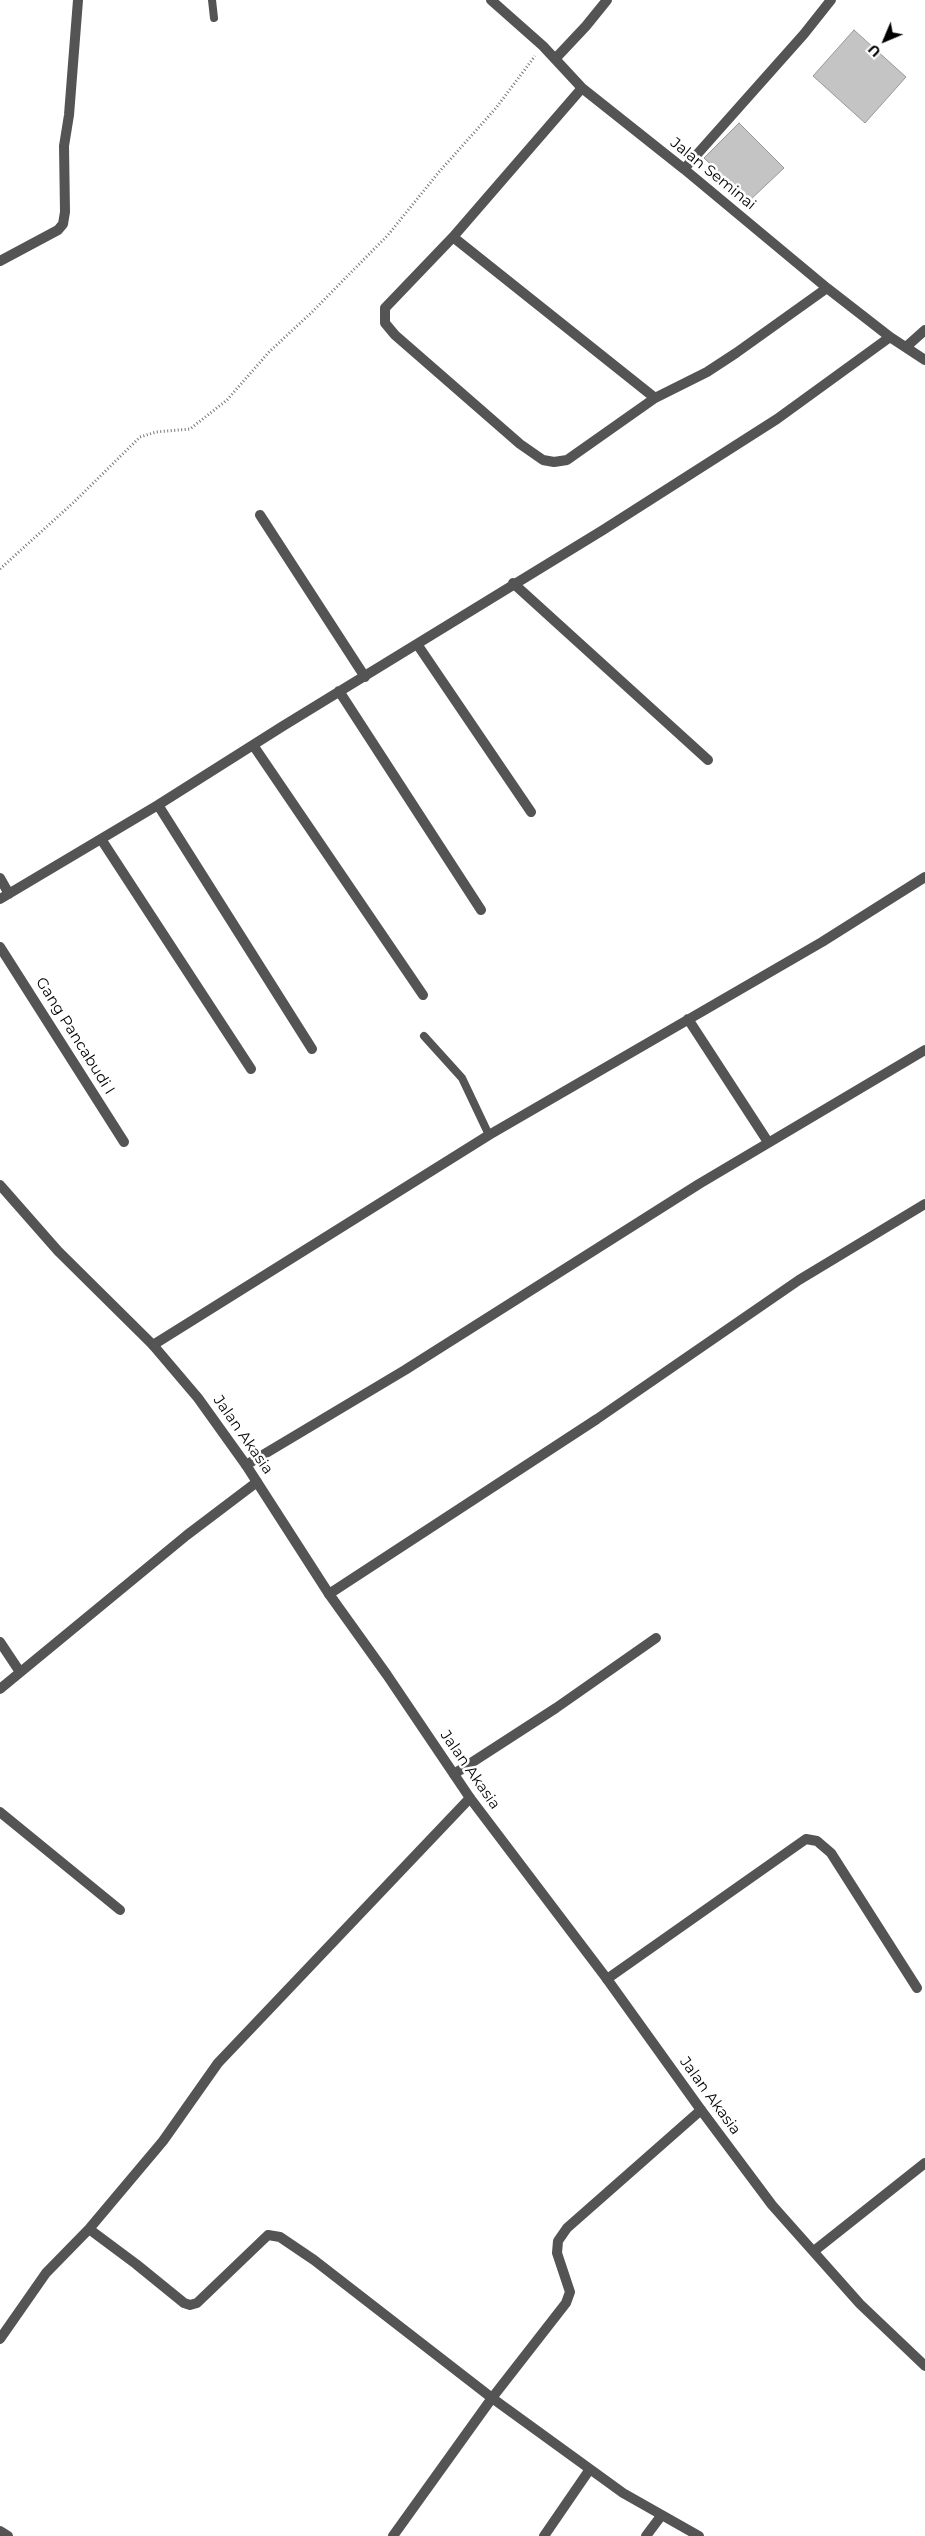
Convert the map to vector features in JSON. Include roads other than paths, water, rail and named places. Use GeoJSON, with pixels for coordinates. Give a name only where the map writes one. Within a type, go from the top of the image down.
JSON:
{"type":"FeatureCollection","features":[{"type":"Feature","properties":{"kind":"street"},"geometry":{"type":"LineString","coordinates":[[0,261],[58,230],[63,224],[66,212],[64,146],[78,0]]}},
{"type":"Feature","properties":{"kind":"street","name":"Jalan Seminai"},"geometry":{"type":"LineString","coordinates":[[492,0],[542,46],[582,88],[684,168],[827,288],[890,337],[925,360]]}},
{"type":"Feature","properties":{"kind":"street"},"geometry":{"type":"LineString","coordinates":[[555,59],[607,0]]}},
{"type":"Feature","properties":{"kind":"street"},"geometry":{"type":"LineString","coordinates":[[684,168],[804,34],[831,0]]}},
{"type":"Feature","properties":{"kind":"street"},"geometry":{"type":"LineString","coordinates":[[582,88],[453,237],[385,308],[385,323],[395,335],[520,444],[543,460],[554,462],[567,460],[655,398],[706,372],[736,353],[827,288]]}},
{"type":"Feature","properties":{"kind":"street"},"geometry":{"type":"LineString","coordinates":[[453,237],[655,398]]}},
{"type":"Feature","properties":{"kind":"street"},"geometry":{"type":"LineString","coordinates":[[906,348],[925,330]]}},
{"type":"Feature","properties":{"kind":"street"},"geometry":{"type":"LineString","coordinates":[[0,878],[4,896],[158,805],[513,583],[603,530],[777,418],[890,337]]}},
{"type":"Feature","properties":{"kind":"street"},"geometry":{"type":"LineString","coordinates":[[260,514],[365,677]]}},
{"type":"Feature","properties":{"kind":"street"},"geometry":{"type":"LineString","coordinates":[[513,583],[708,760]]}},
{"type":"Feature","properties":{"kind":"street"},"geometry":{"type":"LineString","coordinates":[[417,644],[531,812]]}},
{"type":"Feature","properties":{"kind":"street"},"geometry":{"type":"LineString","coordinates":[[339,691],[481,910]]}},
{"type":"Feature","properties":{"kind":"street"},"geometry":{"type":"LineString","coordinates":[[253,745],[423,995]]}},
{"type":"Feature","properties":{"kind":"street"},"geometry":{"type":"LineString","coordinates":[[158,805],[312,1048]]}},
{"type":"Feature","properties":{"kind":"street"},"geometry":{"type":"LineString","coordinates":[[101,839],[251,1069]]}},
{"type":"Feature","properties":{"kind":"street"},"geometry":{"type":"LineString","coordinates":[[153,1345],[489,1135],[822,942],[925,877]]}},
{"type":"Feature","properties":{"kind":"street","name":"Gang Pancabudi I"},"geometry":{"type":"LineString","coordinates":[[0,947],[124,1142]]}},
{"type":"Feature","properties":{"kind":"street"},"geometry":{"type":"LineString","coordinates":[[688,1019],[768,1142]]}},
{"type":"Feature","properties":{"kind":"street"},"geometry":{"type":"LineString","coordinates":[[246,1465],[405,1370],[768,1142],[925,1050]]}},
{"type":"Feature","properties":{"kind":"street","name":"Jalan Akasia"},"geometry":{"type":"LineString","coordinates":[[0,1185],[58,1251],[153,1345],[198,1398],[246,1465],[328,1594],[388,1675],[470,1798],[607,1979],[772,2205],[860,2304],[925,2366]]}},
{"type":"Feature","properties":{"kind":"street"},"geometry":{"type":"LineString","coordinates":[[328,1594],[597,1420],[798,1280],[925,1204]]}},
{"type":"Feature","properties":{"kind":"street"},"geometry":{"type":"LineString","coordinates":[[0,1689],[187,1535],[257,1482]]}},
{"type":"Feature","properties":{"kind":"street"},"geometry":{"type":"LineString","coordinates":[[454,1774],[556,1708],[656,1638]]}},
{"type":"Feature","properties":{"kind":"street"},"geometry":{"type":"LineString","coordinates":[[0,1642],[20,1672]]}},
{"type":"Feature","properties":{"kind":"street"},"geometry":{"type":"LineString","coordinates":[[0,2339],[46,2273],[89,2229],[163,2141],[218,2062],[470,1798]]}},
{"type":"Feature","properties":{"kind":"street"},"geometry":{"type":"LineString","coordinates":[[0,1812],[120,1910]]}},
{"type":"Feature","properties":{"kind":"street"},"geometry":{"type":"LineString","coordinates":[[607,1979],[806,1839],[817,1841],[831,1854],[916,1988]]}},
{"type":"Feature","properties":{"kind":"street"},"geometry":{"type":"LineString","coordinates":[[393,2536],[492,2398],[566,2303],[570,2292],[557,2253],[558,2241],[567,2228],[701,2110]]}},
{"type":"Feature","properties":{"kind":"street"},"geometry":{"type":"LineString","coordinates":[[814,2251],[925,2163]]}},
{"type":"Feature","properties":{"kind":"street"},"geometry":{"type":"LineString","coordinates":[[89,2229],[184,2303],[190,2305],[197,2303],[268,2235],[280,2237],[314,2260],[492,2398],[590,2469],[661,2516],[699,2536]]}},
{"type":"Feature","properties":{"kind":"street"},"geometry":{"type":"LineString","coordinates":[[544,2536],[590,2469]]}},
{"type":"Feature","properties":{"kind":"street"},"geometry":{"type":"LineString","coordinates":[[646,2536],[661,2516]]}},
{"type":"Feature","properties":{"kind":"street"},"geometry":{"type":"LineString","coordinates":[[0,2530],[8,2536]]}},
{"type":"Feature","properties":{"kind":"lane"},"geometry":{"type":"LineString","coordinates":[[212,0],[214,18]]}},
{"type":"Feature","properties":{"kind":"lane"},"geometry":{"type":"LineString","coordinates":[[424,1036],[462,1078],[489,1135]]}}]}
